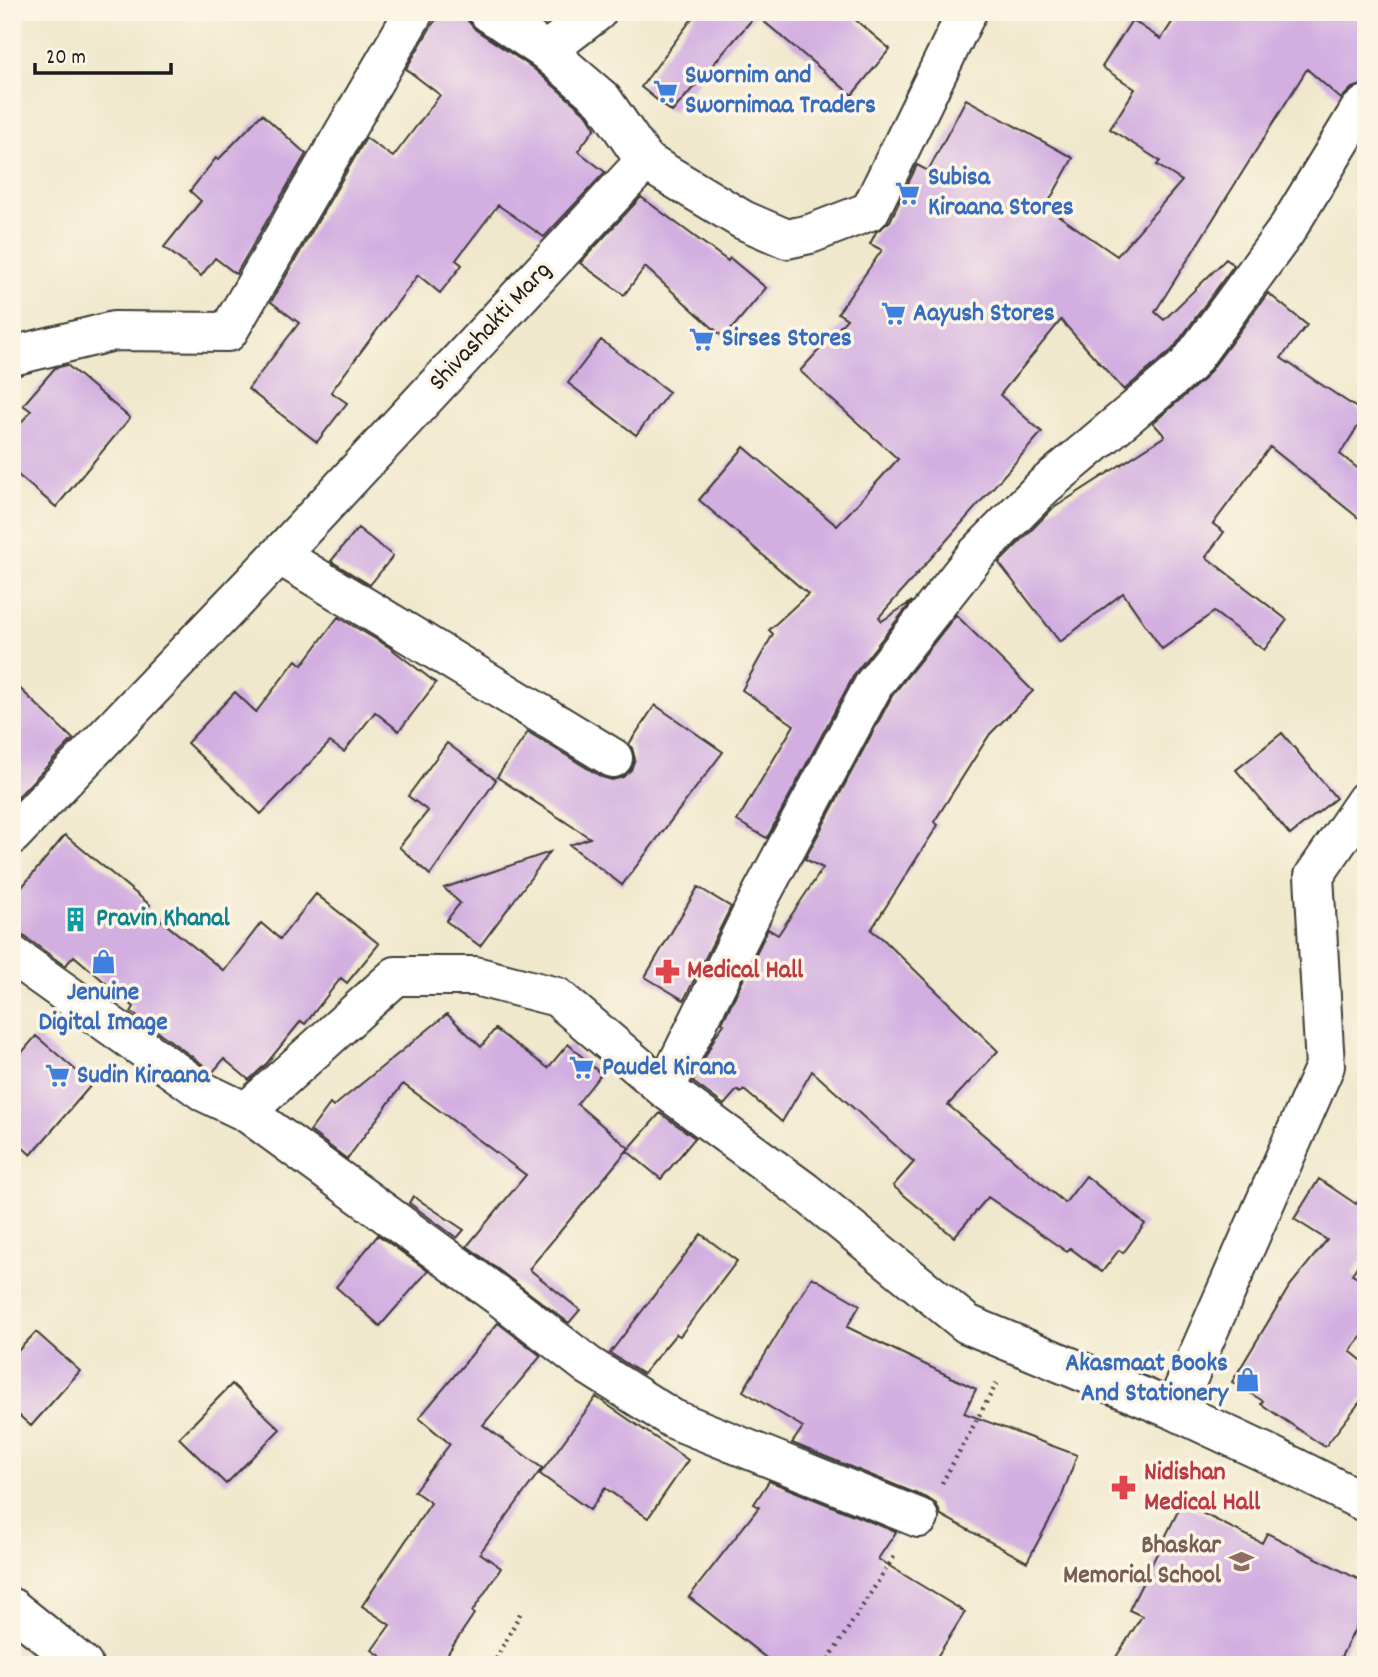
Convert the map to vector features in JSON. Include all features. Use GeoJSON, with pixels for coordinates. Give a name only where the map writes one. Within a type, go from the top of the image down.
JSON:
{"type":"FeatureCollection","features":[{"type":"Feature","properties":{"kind":"street"},"geometry":{"type":"LineString","coordinates":[[12,356],[114,331],[228,332],[414,12]]}},
{"type":"Feature","properties":{"kind":"street"},"geometry":{"type":"LineString","coordinates":[[488,12],[546,51],[603,100],[645,161],[743,220],[787,239],[810,234],[870,211],[967,12]]}},
{"type":"Feature","properties":{"kind":"street"},"geometry":{"type":"LineString","coordinates":[[546,51],[597,12]]}},
{"type":"Feature","properties":{"kind":"street"},"geometry":{"type":"LineString","coordinates":[[665,1089],[761,895],[874,684],[983,547],[1044,486],[1188,365],[1286,231],[1359,111],[1366,105]]}},
{"type":"Feature","properties":{"kind":"street","name":"Shivashakti Marg"},"geometry":{"type":"LineString","coordinates":[[12,835],[279,555],[645,161]]}},
{"type":"Feature","properties":{"kind":"street"},"geometry":{"type":"LineString","coordinates":[[279,555],[614,758]]}},
{"type":"Feature","properties":{"kind":"street"},"geometry":{"type":"LineString","coordinates":[[1174,1410],[1325,1066],[1314,876],[1366,800]]}},
{"type":"Feature","properties":{"kind":"street"},"geometry":{"type":"LineString","coordinates":[[12,955],[204,1092],[246,1112],[500,1297],[589,1366],[673,1419],[919,1518]]}},
{"type":"Feature","properties":{"kind":"street"},"geometry":{"type":"LineString","coordinates":[[246,1112],[396,976],[475,976],[556,997],[665,1089],[804,1191],[967,1324],[1174,1410],[1366,1503]]}},
{"type":"Feature","properties":{"kind":"street"},"geometry":{"type":"LineString","coordinates":[[12,1608],[83,1665]]}},
{"type":"Feature","properties":{"kind":"path"},"geometry":{"type":"LineString","coordinates":[[493,1665],[522,1610]]}},
{"type":"Feature","properties":{"kind":"building"},"geometry":{"type":"Polygon","coordinates":[[[442,12],[460,12],[476,30],[533,68],[587,115],[595,128],[578,151],[605,172],[544,237],[498,205],[456,260],[462,265],[440,293],[418,275],[331,392],[347,403],[317,442],[248,389],[299,323],[271,302],[366,138],[393,157],[440,95],[406,69],[442,12]]]}},
{"type":"Feature","properties":{"kind":"building"},"geometry":{"type":"Polygon","coordinates":[[[697,12],[846,12],[890,49],[852,95],[756,15],[672,112],[641,87],[697,12]]]}},
{"type":"Feature","properties":{"kind":"building"},"geometry":{"type":"Polygon","coordinates":[[[1179,12],[1366,12],[1366,84],[1352,88],[1341,99],[1307,69],[1155,312],[1164,320],[1226,259],[1234,265],[1172,350],[1124,390],[1061,320],[1000,395],[1042,432],[879,617],[882,621],[912,601],[855,673],[767,838],[737,821],[794,725],[742,690],[773,634],[769,630],[808,594],[699,500],[744,447],[837,526],[898,459],[800,371],[847,319],[838,313],[882,250],[870,244],[876,232],[890,221],[917,165],[928,171],[966,99],[1073,158],[1046,207],[1117,256],[1182,181],[1157,165],[1160,161],[1110,129],[1135,89],[1102,67],[1132,20],[1161,39],[1179,12]]]}},
{"type":"Feature","properties":{"kind":"building"},"geometry":{"type":"Polygon","coordinates":[[[262,114],[306,154],[236,274],[215,258],[201,276],[164,247],[201,201],[190,191],[216,158],[218,160],[262,114]]]}},
{"type":"Feature","properties":{"kind":"building"},"geometry":{"type":"Polygon","coordinates":[[[641,197],[728,261],[730,258],[766,288],[724,338],[645,267],[624,295],[580,263],[641,197]]]}},
{"type":"Feature","properties":{"kind":"building"},"geometry":{"type":"Polygon","coordinates":[[[1268,293],[1307,325],[1281,358],[1366,414],[1340,454],[1366,475],[1366,524],[1270,447],[1213,524],[1224,532],[1206,557],[1287,620],[1264,650],[1214,612],[1162,649],[1123,593],[1060,642],[999,563],[1052,509],[1165,436],[1153,423],[1205,378],[1268,293]]]}},
{"type":"Feature","properties":{"kind":"building"},"geometry":{"type":"Polygon","coordinates":[[[601,340],[669,392],[636,435],[568,383],[601,340]]]}},
{"type":"Feature","properties":{"kind":"building"},"geometry":{"type":"Polygon","coordinates":[[[67,365],[130,418],[56,507],[12,470],[12,433],[31,411],[23,405],[55,368],[67,365]]]}},
{"type":"Feature","properties":{"kind":"building"},"geometry":{"type":"Polygon","coordinates":[[[358,528],[393,556],[370,585],[331,561],[358,528]]]}},
{"type":"Feature","properties":{"kind":"building"},"geometry":{"type":"Polygon","coordinates":[[[956,615],[1033,691],[990,734],[934,822],[938,825],[871,930],[998,1051],[948,1105],[1065,1203],[1086,1176],[1145,1224],[1123,1253],[1119,1250],[1102,1272],[1070,1248],[1067,1252],[988,1197],[954,1237],[893,1186],[914,1162],[812,1071],[782,1122],[744,1090],[741,1093],[737,1090],[724,1105],[693,1082],[724,1024],[722,1023],[768,929],[778,935],[823,868],[805,859],[892,696],[956,615]]]}},
{"type":"Feature","properties":{"kind":"building"},"geometry":{"type":"Polygon","coordinates":[[[338,617],[389,647],[436,683],[399,731],[375,712],[344,752],[330,742],[261,814],[187,743],[235,692],[256,712],[296,660],[302,665],[338,617]]]}},
{"type":"Feature","properties":{"kind":"building"},"geometry":{"type":"Polygon","coordinates":[[[12,681],[73,739],[12,803],[12,681]]]}},
{"type":"Feature","properties":{"kind":"building"},"geometry":{"type":"Polygon","coordinates":[[[655,705],[723,752],[622,885],[570,845],[590,838],[497,777],[528,732],[602,777],[612,780],[623,777],[631,770],[635,759],[629,744],[655,705]]]}},
{"type":"Feature","properties":{"kind":"building"},"geometry":{"type":"Polygon","coordinates":[[[1282,733],[1336,798],[1290,835],[1236,770],[1282,733]]]}},
{"type":"Feature","properties":{"kind":"building"},"geometry":{"type":"Polygon","coordinates":[[[447,743],[496,780],[430,875],[399,847],[428,811],[408,796],[447,743]]]}},
{"type":"Feature","properties":{"kind":"building"},"geometry":{"type":"Polygon","coordinates":[[[65,835],[150,905],[147,909],[224,971],[261,923],[280,939],[316,894],[379,944],[347,983],[341,978],[305,1024],[301,1021],[267,1063],[249,1080],[224,1059],[213,1072],[131,1012],[134,1007],[74,956],[65,966],[25,937],[12,932],[12,899],[65,835]]]}},
{"type":"Feature","properties":{"kind":"building"},"geometry":{"type":"Polygon","coordinates":[[[550,852],[480,946],[446,921],[460,903],[444,888],[550,852]]]}},
{"type":"Feature","properties":{"kind":"building"},"geometry":{"type":"Polygon","coordinates":[[[698,887],[731,907],[684,1000],[645,977],[698,887]]]}},
{"type":"Feature","properties":{"kind":"building"},"geometry":{"type":"Polygon","coordinates":[[[447,1014],[481,1047],[495,1029],[548,1068],[568,1044],[601,1074],[577,1104],[629,1148],[529,1269],[580,1310],[569,1323],[467,1246],[526,1175],[432,1105],[403,1084],[347,1159],[310,1131],[330,1104],[333,1107],[447,1014]]]}},
{"type":"Feature","properties":{"kind":"building"},"geometry":{"type":"Polygon","coordinates":[[[36,1036],[92,1084],[31,1155],[12,1138],[12,1064],[36,1036]]]}},
{"type":"Feature","properties":{"kind":"building"},"geometry":{"type":"Polygon","coordinates":[[[660,1113],[695,1138],[661,1179],[627,1151],[660,1113]]]}},
{"type":"Feature","properties":{"kind":"building"},"geometry":{"type":"Polygon","coordinates":[[[1319,1179],[1356,1204],[1366,1192],[1366,1266],[1360,1262],[1352,1274],[1366,1285],[1366,1331],[1350,1351],[1366,1364],[1366,1394],[1325,1447],[1261,1404],[1263,1401],[1232,1382],[1289,1287],[1327,1240],[1294,1219],[1319,1179]]]}},
{"type":"Feature","properties":{"kind":"building"},"geometry":{"type":"Polygon","coordinates":[[[413,1196],[464,1230],[457,1238],[409,1203],[413,1196]]]}},
{"type":"Feature","properties":{"kind":"building"},"geometry":{"type":"Polygon","coordinates":[[[701,1234],[737,1261],[680,1336],[676,1334],[643,1374],[610,1353],[701,1234]]]}},
{"type":"Feature","properties":{"kind":"building"},"geometry":{"type":"Polygon","coordinates":[[[378,1235],[428,1271],[380,1326],[336,1287],[378,1235]]]}},
{"type":"Feature","properties":{"kind":"building"},"geometry":{"type":"Polygon","coordinates":[[[812,1277],[860,1305],[847,1327],[976,1389],[964,1413],[1077,1455],[1060,1501],[1027,1562],[941,1515],[936,1504],[927,1498],[792,1443],[803,1427],[743,1391],[812,1277]]]}},
{"type":"Feature","properties":{"kind":"building"},"geometry":{"type":"Polygon","coordinates":[[[498,1323],[541,1356],[483,1425],[542,1468],[480,1553],[501,1568],[440,1665],[393,1665],[372,1650],[390,1625],[362,1606],[431,1503],[414,1491],[450,1444],[419,1418],[498,1323]]]}},
{"type":"Feature","properties":{"kind":"building"},"geometry":{"type":"Polygon","coordinates":[[[36,1332],[80,1371],[31,1426],[12,1409],[12,1357],[36,1332]]]}},
{"type":"Feature","properties":{"kind":"building"},"geometry":{"type":"Polygon","coordinates":[[[232,1384],[280,1429],[226,1484],[179,1438],[232,1384]]]}},
{"type":"Feature","properties":{"kind":"building"},"geometry":{"type":"Polygon","coordinates":[[[596,1397],[688,1460],[648,1518],[605,1488],[590,1510],[540,1474],[596,1397]]]}},
{"type":"Feature","properties":{"kind":"building"},"geometry":{"type":"Polygon","coordinates":[[[769,1481],[896,1532],[878,1559],[965,1612],[932,1665],[775,1665],[689,1597],[759,1507],[754,1504],[769,1481]]]}},
{"type":"Feature","properties":{"kind":"building"},"geometry":{"type":"Polygon","coordinates":[[[1182,1503],[1262,1543],[1267,1533],[1366,1583],[1366,1607],[1337,1665],[1111,1665],[1142,1616],[1129,1610],[1182,1503]]]}},
{"type":"Feature","properties":{"kind":"place","name":"Swornim and Swornimaa Traders"},"geometry":{"type":"Point","coordinates":[665,91]}},
{"type":"Feature","properties":{"kind":"place","name":"Subisa Kiraana Stores"},"geometry":{"type":"Point","coordinates":[908,193]}},
{"type":"Feature","properties":{"kind":"place","name":"Aayush Stores"},"geometry":{"type":"Point","coordinates":[893,314]}},
{"type":"Feature","properties":{"kind":"place","name":"Sirses Stores"},"geometry":{"type":"Point","coordinates":[702,339]}},
{"type":"Feature","properties":{"kind":"place","name":"Pravin Khanal"},"geometry":{"type":"Point","coordinates":[76,919]}},
{"type":"Feature","properties":{"kind":"place","name":"Jenuine Digital Image"},"geometry":{"type":"Point","coordinates":[103,961]}},
{"type":"Feature","properties":{"kind":"place","name":"Medical Hall"},"geometry":{"type":"Point","coordinates":[667,971]}},
{"type":"Feature","properties":{"kind":"place","name":"Paudel Kirana"},"geometry":{"type":"Point","coordinates":[582,1068]}},
{"type":"Feature","properties":{"kind":"place","name":"Sudin Kiraana"},"geometry":{"type":"Point","coordinates":[57,1076]}},
{"type":"Feature","properties":{"kind":"place","name":"Akasmaat Books And Stationery"},"geometry":{"type":"Point","coordinates":[1248,1379]}},
{"type":"Feature","properties":{"kind":"place","name":"Nidishan Medical Hall"},"geometry":{"type":"Point","coordinates":[1124,1488]}},
{"type":"Feature","properties":{"kind":"place","name":"Bhaskar Memorial School"},"geometry":{"type":"Point","coordinates":[1241,1561]}}]}
